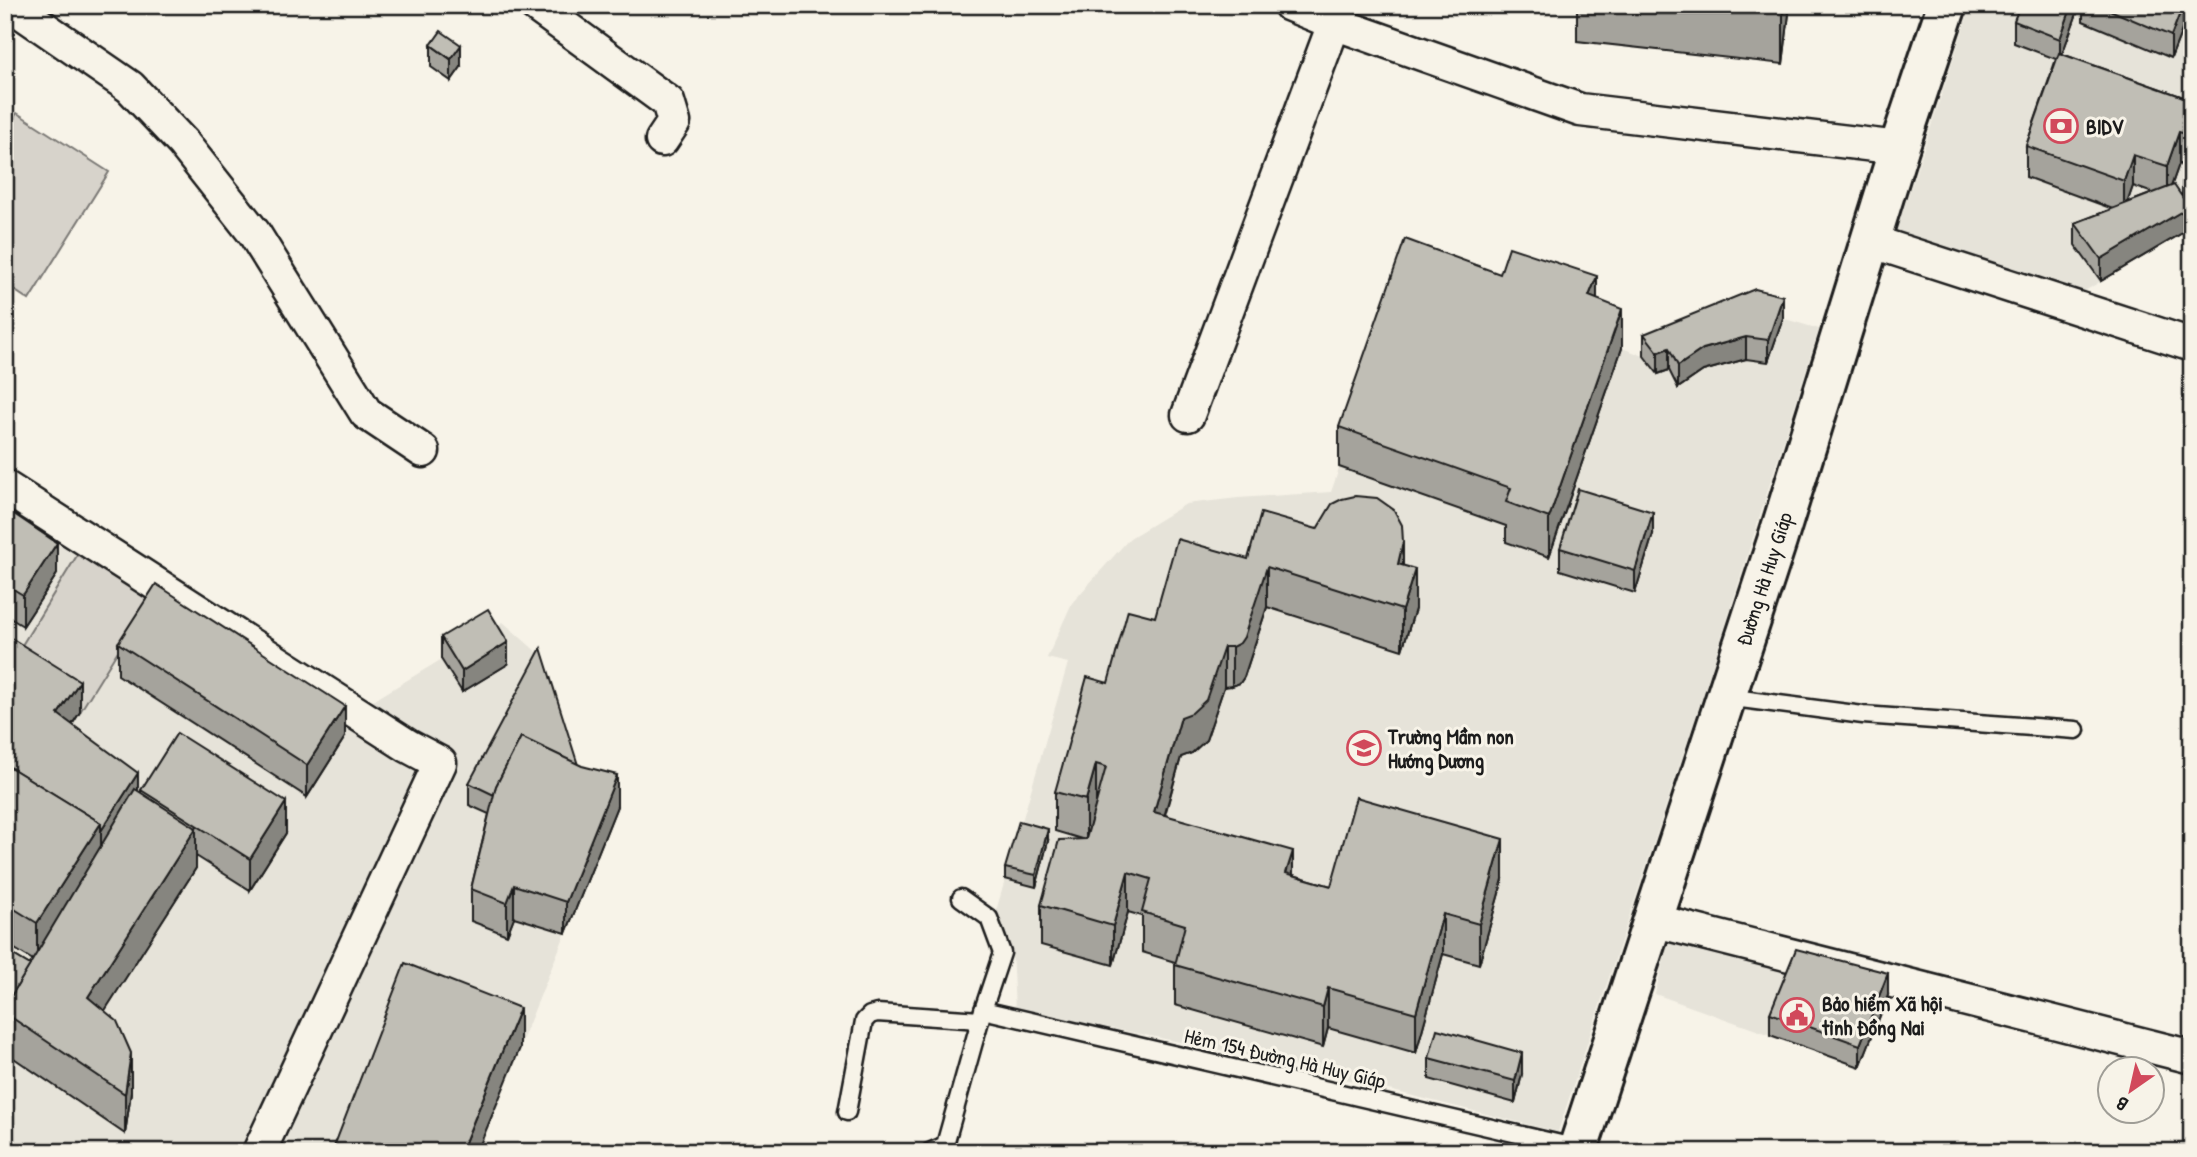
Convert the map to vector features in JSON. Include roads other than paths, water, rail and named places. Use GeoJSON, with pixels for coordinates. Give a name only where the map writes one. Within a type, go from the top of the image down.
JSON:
{"type":"FeatureCollection","features":[{"type":"Feature","properties":{"kind":"main road","name":"Đường Hà Huy Giáp"},"geometry":{"type":"LineString","coordinates":[[1577,1150],[1777,541],[1899,148],[1947,5]]}},
{"type":"Feature","properties":{"kind":"street"},"geometry":{"type":"LineString","coordinates":[[11,5],[130,87],[183,143],[254,233],[366,413],[424,451]]}},
{"type":"Feature","properties":{"kind":"street"},"geometry":{"type":"LineString","coordinates":[[535,5],[668,102],[674,122],[662,140]]}},
{"type":"Feature","properties":{"kind":"street"},"geometry":{"type":"LineString","coordinates":[[1290,5],[1337,14],[1580,110],[1899,148]]}},
{"type":"Feature","properties":{"kind":"street"},"geometry":{"type":"LineString","coordinates":[[2180,5],[2192,10]]}},
{"type":"Feature","properties":{"kind":"street"},"geometry":{"type":"LineString","coordinates":[[1188,415],[1337,14]]}},
{"type":"Feature","properties":{"kind":"street"},"geometry":{"type":"LineString","coordinates":[[1870,241],[2192,345]]}},
{"type":"Feature","properties":{"kind":"street"},"geometry":{"type":"LineString","coordinates":[[5,487],[440,764],[259,1152]]}},
{"type":"Feature","properties":{"kind":"street"},"geometry":{"type":"LineString","coordinates":[[1652,920],[2192,1057]]}},
{"type":"Feature","properties":{"kind":"lane"},"geometry":{"type":"LineString","coordinates":[[1726,697],[1863,715],[2076,730]]}},
{"type":"Feature","properties":{"kind":"lane"},"geometry":{"type":"LineString","coordinates":[[929,1152],[945,1145],[1002,953],[989,918],[961,898]]}},
{"type":"Feature","properties":{"kind":"lane","name":"Hẻm 154 Đường Hà Huy Giáp"},"geometry":{"type":"LineString","coordinates":[[847,1112],[864,1021],[870,1015],[982,1015],[1577,1150]]}},
{"type":"Feature","properties":{"kind":"place","name":"BIDV"},"geometry":{"type":"Point","coordinates":[2061,126]}},
{"type":"Feature","properties":{"kind":"place","name":"Trường Mầm non Hướng Dương"},"geometry":{"type":"Point","coordinates":[1364,748]}},
{"type":"Feature","properties":{"kind":"place","name":"Bảo hiểm Xã hội tỉnh Đồng Nai"},"geometry":{"type":"Point","coordinates":[1797,1015]}}]}
